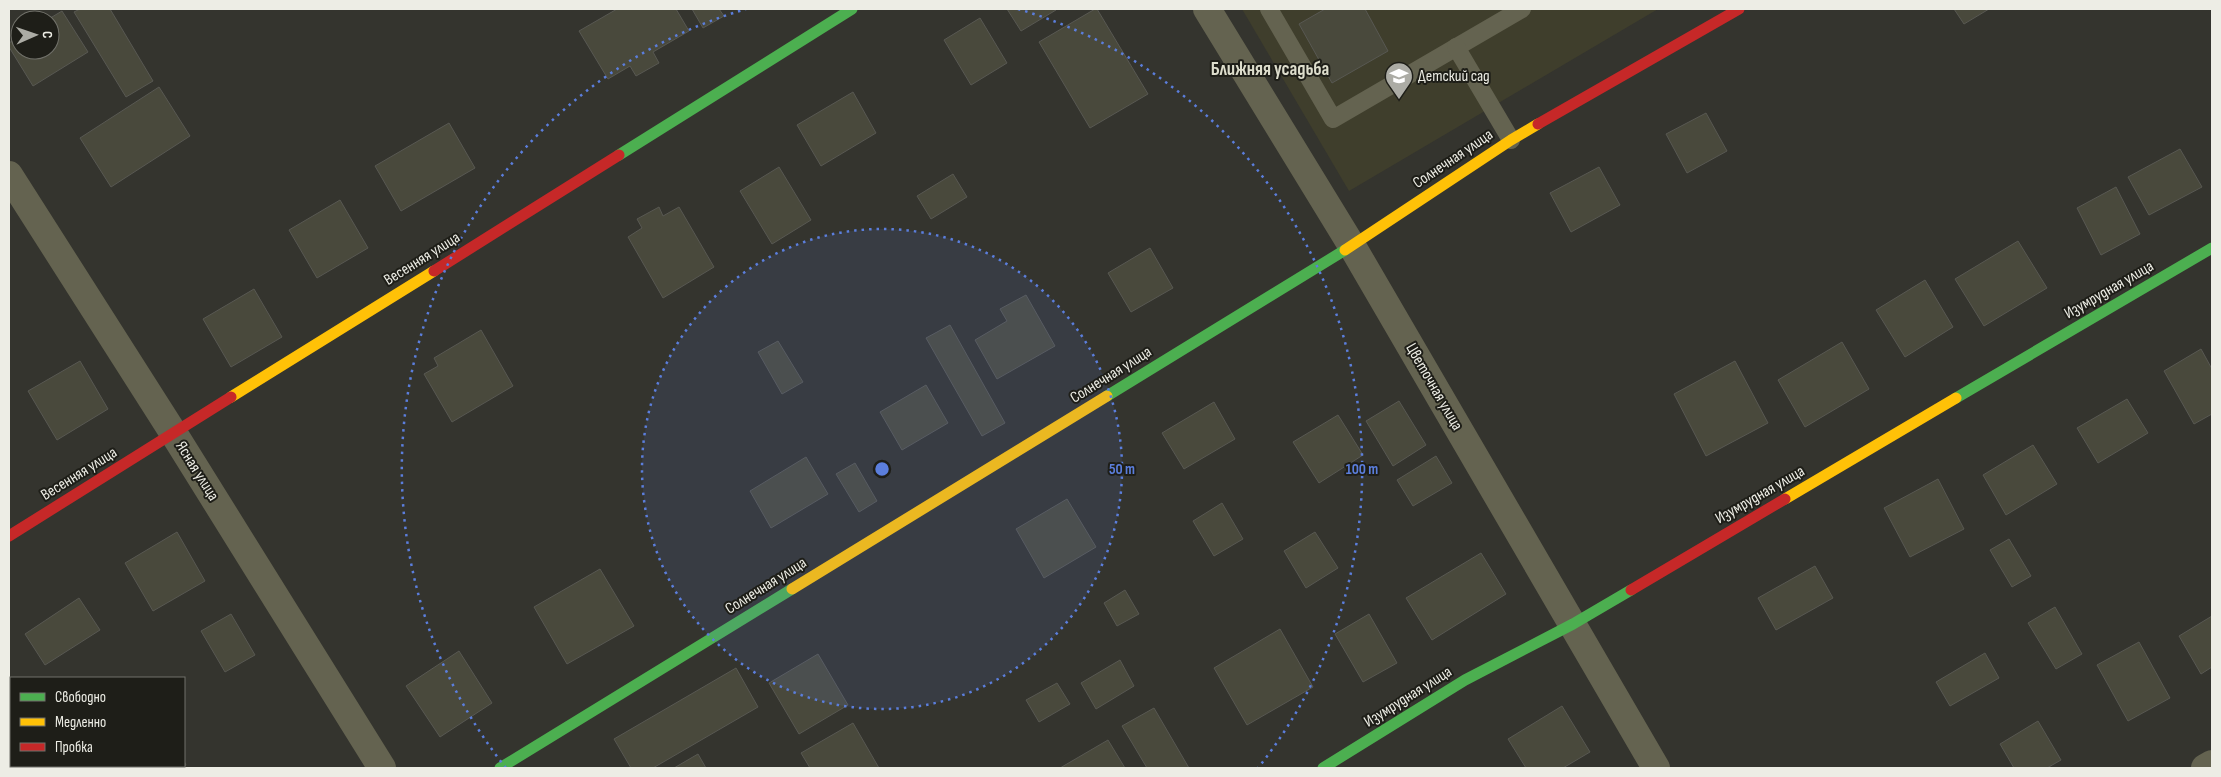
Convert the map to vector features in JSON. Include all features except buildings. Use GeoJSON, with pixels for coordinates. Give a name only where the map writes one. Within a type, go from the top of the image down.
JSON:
{"type":"FeatureCollection","features":[{"type":"Feature","properties":{"kind":"street","name":"Весенняя улица"},"geometry":{"type":"LineString","coordinates":[[9,536],[852,9]]}},
{"type":"Feature","properties":{"kind":"street","name":"Цветочная улица"},"geometry":{"type":"LineString","coordinates":[[1207,9],[1352,246],[1656,768]]}},
{"type":"Feature","properties":{"kind":"street","name":"Солнечная улица"},"geometry":{"type":"LineString","coordinates":[[500,768],[1352,246],[1511,140],[1739,9]]}},
{"type":"Feature","properties":{"kind":"street","name":"Ясная улица"},"geometry":{"type":"LineString","coordinates":[[9,175],[174,434],[382,768]]}},
{"type":"Feature","properties":{"kind":"street","name":"Изумрудная улица"},"geometry":{"type":"LineString","coordinates":[[1323,768],[1465,680],[1573,624],[2212,248]]}},
{"type":"Feature","properties":{"kind":"street"},"geometry":{"type":"LineString","coordinates":[[2205,768],[2212,764]]}},
{"type":"Feature","properties":{"kind":"lane"},"geometry":{"type":"LineString","coordinates":[[1269,9],[1333,119],[1522,9]]}},
{"type":"Feature","properties":{"kind":"lane"},"geometry":{"type":"LineString","coordinates":[[1456,48],[1511,140]]}},
{"type":"Feature","properties":{"kind":"shaded area","name":"Детский сад"},"geometry":{"type":"Polygon","coordinates":[[[1242,9],[1658,9],[1349,191],[1242,9]]]}},
{"type":"Feature","properties":{"kind":"traffic: fast"},"geometry":{"type":"LineString","coordinates":[[619,155],[852,9]]}},
{"type":"Feature","properties":{"kind":"traffic: fast"},"geometry":{"type":"LineString","coordinates":[[1956,398],[2212,248]]}},
{"type":"Feature","properties":{"kind":"traffic: fast"},"geometry":{"type":"LineString","coordinates":[[1107,396],[1345,250]]}},
{"type":"Feature","properties":{"kind":"traffic: fast"},"geometry":{"type":"LineString","coordinates":[[500,768],[792,589]]}},
{"type":"Feature","properties":{"kind":"traffic: fast"},"geometry":{"type":"LineString","coordinates":[[1323,768],[1465,680],[1573,624],[1631,590]]}},
{"type":"Feature","properties":{"kind":"traffic: slow"},"geometry":{"type":"LineString","coordinates":[[1345,250],[1538,124]]}},
{"type":"Feature","properties":{"kind":"traffic: slow"},"geometry":{"type":"LineString","coordinates":[[231,397],[434,271]]}},
{"type":"Feature","properties":{"kind":"traffic: slow"},"geometry":{"type":"LineString","coordinates":[[792,589],[1107,396]]}},
{"type":"Feature","properties":{"kind":"traffic: slow"},"geometry":{"type":"LineString","coordinates":[[1785,499],[1956,398]]}},
{"type":"Feature","properties":{"kind":"traffic: jam"},"geometry":{"type":"LineString","coordinates":[[1538,124],[1739,9]]}},
{"type":"Feature","properties":{"kind":"traffic: jam"},"geometry":{"type":"LineString","coordinates":[[434,271],[619,155]]}},
{"type":"Feature","properties":{"kind":"traffic: jam"},"geometry":{"type":"LineString","coordinates":[[9,536],[231,397]]}},
{"type":"Feature","properties":{"kind":"traffic: jam"},"geometry":{"type":"LineString","coordinates":[[1631,590],[1785,499]]}},
{"type":"Feature","properties":{"kind":"place","name":"Детский сад"},"geometry":{"type":"Point","coordinates":[1399,100]}},
{"type":"Feature","properties":{"kind":"district","name":"Ближняя усадьба"},"geometry":{"type":"Point","coordinates":[1270,69]}}]}
